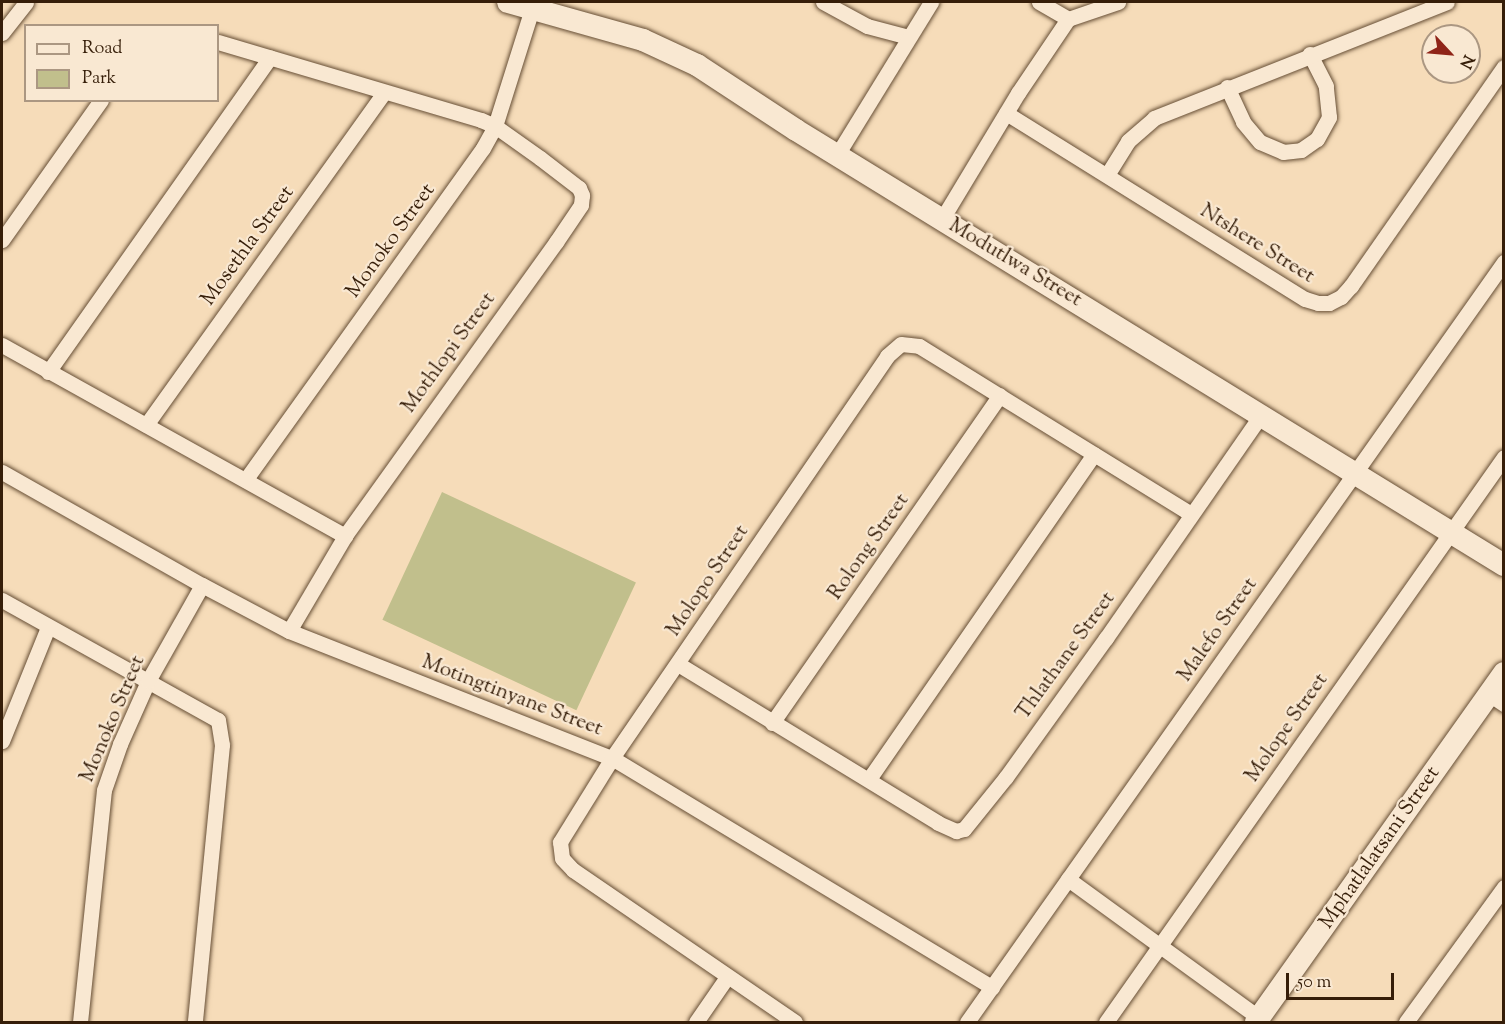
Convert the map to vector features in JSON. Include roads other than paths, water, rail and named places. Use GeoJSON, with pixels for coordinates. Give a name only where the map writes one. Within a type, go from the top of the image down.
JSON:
{"type":"FeatureCollection","features":[{"type":"Feature","properties":{"kind":"street"},"geometry":{"type":"LineString","coordinates":[[2,33],[26,2]]}},
{"type":"Feature","properties":{"kind":"street","name":"Modutlwa Street"},"geometry":{"type":"LineString","coordinates":[[508,2],[643,40],[715,76],[837,155],[1503,565]]}},
{"type":"Feature","properties":{"kind":"street"},"geometry":{"type":"LineString","coordinates":[[823,2],[867,26],[909,38]]}},
{"type":"Feature","properties":{"kind":"street"},"geometry":{"type":"LineString","coordinates":[[837,155],[931,2]]}},
{"type":"Feature","properties":{"kind":"street"},"geometry":{"type":"LineString","coordinates":[[1039,2],[1068,19]]}},
{"type":"Feature","properties":{"kind":"street"},"geometry":{"type":"LineString","coordinates":[[942,219],[1006,113],[1068,19],[1118,2]]}},
{"type":"Feature","properties":{"kind":"street"},"geometry":{"type":"LineString","coordinates":[[1107,175],[1128,141],[1148,122],[1227,87],[1447,2]]}},
{"type":"Feature","properties":{"kind":"street","name":"Monoko Street"},"geometry":{"type":"LineString","coordinates":[[246,479],[461,181],[495,126],[532,9]]}},
{"type":"Feature","properties":{"kind":"street","name":"Mothlopi Street"},"geometry":{"type":"LineString","coordinates":[[219,42],[384,93],[449,110],[495,126],[579,188],[582,195],[581,205],[345,536],[289,630]]}},
{"type":"Feature","properties":{"kind":"street"},"geometry":{"type":"LineString","coordinates":[[1227,87],[1243,122],[1260,142],[1284,152],[1301,150],[1317,139],[1329,117],[1326,86],[1310,54]]}},
{"type":"Feature","properties":{"kind":"street"},"geometry":{"type":"LineString","coordinates":[[48,372],[270,57]]}},
{"type":"Feature","properties":{"kind":"street","name":"Ntshere Street"},"geometry":{"type":"LineString","coordinates":[[1006,113],[1305,299],[1329,303],[1341,297],[1351,286],[1503,67]]}},
{"type":"Feature","properties":{"kind":"street","name":"Mosethla Street"},"geometry":{"type":"LineString","coordinates":[[146,425],[384,93]]}},
{"type":"Feature","properties":{"kind":"street"},"geometry":{"type":"LineString","coordinates":[[2,240],[100,102]]}},
{"type":"Feature","properties":{"kind":"street","name":"Malefo Street"},"geometry":{"type":"LineString","coordinates":[[967,1023],[1503,262]]}},
{"type":"Feature","properties":{"kind":"street","name":"Molopo Street"},"geometry":{"type":"LineString","coordinates":[[727,977],[573,870],[560,854],[560,843],[566,829],[612,758],[887,356],[896,347],[906,343],[919,346],[1000,395]]}},
{"type":"Feature","properties":{"kind":"street"},"geometry":{"type":"LineString","coordinates":[[2,345],[345,536]]}},
{"type":"Feature","properties":{"kind":"street"},"geometry":{"type":"LineString","coordinates":[[1000,395],[1191,514]]}},
{"type":"Feature","properties":{"kind":"street","name":"Rolong Street"},"geometry":{"type":"LineString","coordinates":[[772,723],[1000,395]]}},
{"type":"Feature","properties":{"kind":"street","name":"Thlathane Street"},"geometry":{"type":"LineString","coordinates":[[869,779],[944,826],[956,831],[966,827],[1106,638],[1261,415]]}},
{"type":"Feature","properties":{"kind":"street"},"geometry":{"type":"LineString","coordinates":[[678,664],[772,723],[869,779],[1094,454]]}},
{"type":"Feature","properties":{"kind":"street","name":"Molope Street"},"geometry":{"type":"LineString","coordinates":[[1106,1023],[1503,457]]}},
{"type":"Feature","properties":{"kind":"street","name":"Motingtinyane Street"},"geometry":{"type":"LineString","coordinates":[[2,472],[202,585],[289,630],[612,758],[992,987]]}},
{"type":"Feature","properties":{"kind":"street","name":"Monoko Street"},"geometry":{"type":"LineString","coordinates":[[81,1023],[101,802],[120,744],[148,681],[202,585]]}},
{"type":"Feature","properties":{"kind":"street"},"geometry":{"type":"LineString","coordinates":[[2,600],[215,717],[222,735],[195,1023]]}},
{"type":"Feature","properties":{"kind":"street"},"geometry":{"type":"LineString","coordinates":[[2,741],[48,627]]}},
{"type":"Feature","properties":{"kind":"street","name":"Mphatlalatsani Street"},"geometry":{"type":"LineString","coordinates":[[1258,1020],[1496,699],[1503,673]]}},
{"type":"Feature","properties":{"kind":"street"},"geometry":{"type":"LineString","coordinates":[[1068,879],[1258,1020]]}},
{"type":"Feature","properties":{"kind":"street"},"geometry":{"type":"LineString","coordinates":[[1406,1023],[1503,887]]}},
{"type":"Feature","properties":{"kind":"street"},"geometry":{"type":"LineString","coordinates":[[696,1023],[727,977],[795,1023]]}}]}
